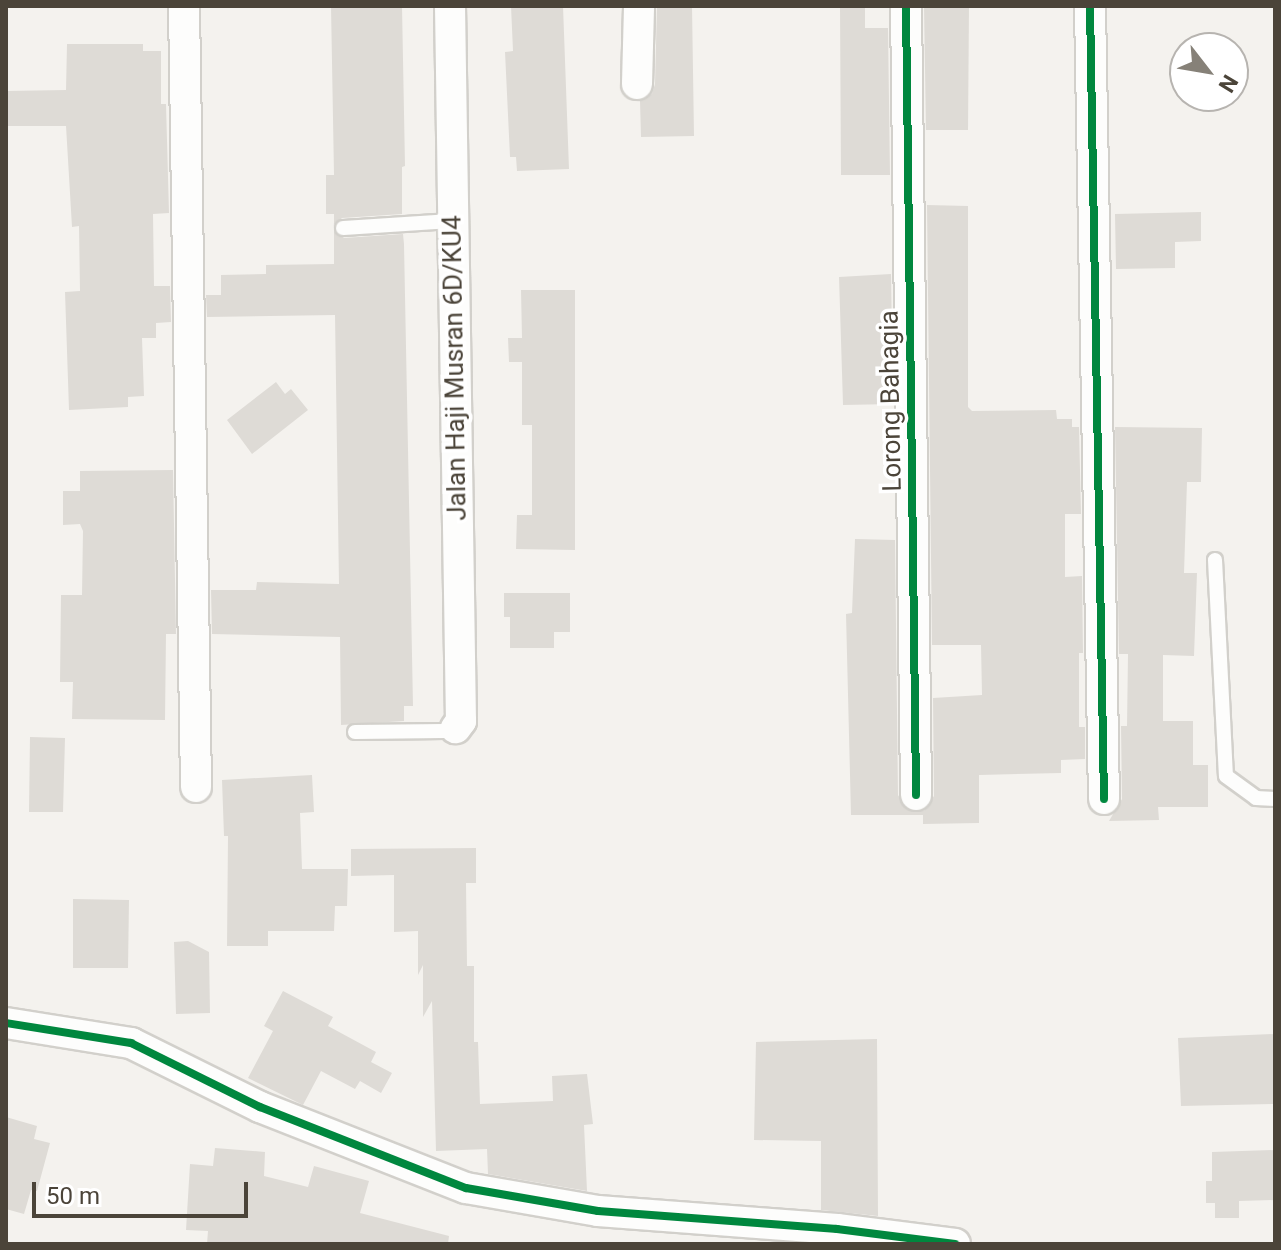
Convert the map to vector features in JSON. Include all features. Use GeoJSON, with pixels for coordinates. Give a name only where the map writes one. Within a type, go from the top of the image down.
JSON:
{"type":"FeatureCollection","features":[{"type":"Feature","properties":{"kind":"street"},"geometry":{"type":"LineString","coordinates":[[184,6],[196,787]]}},
{"type":"Feature","properties":{"kind":"street","name":"Jalan Haji Musran 6D/KU4"},"geometry":{"type":"LineString","coordinates":[[450,6],[461,721],[456,728]]}},
{"type":"Feature","properties":{"kind":"street"},"geometry":{"type":"LineString","coordinates":[[637,84],[639,6]]}},
{"type":"Feature","properties":{"kind":"street","name":"Lorong Bahagia"},"geometry":{"type":"LineString","coordinates":[[906,6],[916,795]]}},
{"type":"Feature","properties":{"kind":"street"},"geometry":{"type":"LineString","coordinates":[[1090,6],[1104,799]]}},
{"type":"Feature","properties":{"kind":"street"},"geometry":{"type":"LineString","coordinates":[[6,1023],[131,1043],[260,1107],[466,1188],[598,1211],[837,1229],[955,1244]]}},
{"type":"Feature","properties":{"kind":"lane"},"geometry":{"type":"LineString","coordinates":[[343,228],[452,221]]}},
{"type":"Feature","properties":{"kind":"lane"},"geometry":{"type":"LineString","coordinates":[[1215,560],[1226,776],[1256,798],[1275,799]]}},
{"type":"Feature","properties":{"kind":"lane"},"geometry":{"type":"LineString","coordinates":[[355,732],[456,728]]}},
{"type":"Feature","properties":{"kind":"building"},"geometry":{"type":"Polygon","coordinates":[[[331,6],[402,6],[405,166],[402,167],[402,214],[342,218],[334,225],[334,214],[326,214],[326,175],[334,175],[331,6]]]}},
{"type":"Feature","properties":{"kind":"building"},"geometry":{"type":"Polygon","coordinates":[[[511,6],[563,6],[569,169],[517,171],[516,157],[510,157],[505,52],[513,51],[511,6]]]}},
{"type":"Feature","properties":{"kind":"building"},"geometry":{"type":"Polygon","coordinates":[[[657,6],[692,6],[694,136],[641,137],[640,101],[652,94],[655,84],[657,6]]]}},
{"type":"Feature","properties":{"kind":"building"},"geometry":{"type":"Polygon","coordinates":[[[924,6],[969,6],[968,130],[926,130],[924,6]]]}},
{"type":"Feature","properties":{"kind":"building"},"geometry":{"type":"Polygon","coordinates":[[[840,7],[865,7],[865,28],[888,28],[890,175],[841,175],[840,7]]]}},
{"type":"Feature","properties":{"kind":"building"},"geometry":{"type":"Polygon","coordinates":[[[67,44],[143,44],[143,51],[161,51],[161,104],[166,104],[169,213],[153,214],[154,286],[170,286],[171,322],[156,323],[156,338],[142,338],[144,396],[128,397],[128,407],[69,410],[65,292],[80,291],[79,226],[72,227],[66,126],[6,126],[6,91],[66,90],[67,44]]]}},
{"type":"Feature","properties":{"kind":"building"},"geometry":{"type":"Polygon","coordinates":[[[927,205],[968,206],[968,407],[972,411],[1056,410],[1057,419],[1072,419],[1072,427],[1079,427],[1081,514],[1065,514],[1065,577],[1082,576],[1083,653],[1079,653],[1079,727],[1085,727],[1085,759],[1061,760],[1061,773],[979,775],[979,823],[923,824],[923,815],[851,815],[846,614],[852,613],[855,539],[895,540],[898,795],[907,810],[924,811],[934,796],[933,698],[982,695],[981,645],[932,645],[927,205]]]}},
{"type":"Feature","properties":{"kind":"building"},"geometry":{"type":"Polygon","coordinates":[[[1201,212],[1201,241],[1175,242],[1175,268],[1116,269],[1115,214],[1201,212]]]}},
{"type":"Feature","properties":{"kind":"building"},"geometry":{"type":"Polygon","coordinates":[[[334,231],[344,238],[403,234],[413,706],[404,706],[404,721],[341,725],[340,637],[212,634],[211,590],[256,590],[257,582],[339,584],[335,315],[207,317],[206,295],[221,295],[221,275],[266,274],[266,265],[334,264],[334,231]]]}},
{"type":"Feature","properties":{"kind":"building"},"geometry":{"type":"Polygon","coordinates":[[[891,274],[893,404],[843,405],[839,277],[891,274]]]}},
{"type":"Feature","properties":{"kind":"building"},"geometry":{"type":"Polygon","coordinates":[[[521,290],[575,290],[575,550],[516,549],[517,515],[532,515],[532,425],[522,425],[522,362],[509,362],[508,338],[522,338],[521,290]]]}},
{"type":"Feature","properties":{"kind":"building"},"geometry":{"type":"Polygon","coordinates":[[[276,382],[285,394],[291,389],[308,410],[252,454],[227,420],[276,382]]]}},
{"type":"Feature","properties":{"kind":"building"},"geometry":{"type":"Polygon","coordinates":[[[1115,427],[1202,428],[1201,482],[1187,482],[1184,573],[1197,573],[1194,656],[1163,655],[1163,721],[1193,721],[1193,765],[1208,765],[1208,807],[1158,807],[1159,820],[1109,821],[1122,799],[1121,726],[1127,726],[1128,654],[1119,654],[1115,427]]]}},
{"type":"Feature","properties":{"kind":"building"},"geometry":{"type":"Polygon","coordinates":[[[173,470],[176,634],[166,634],[165,720],[72,719],[73,682],[60,682],[61,595],[82,595],[83,531],[80,524],[63,525],[63,491],[80,491],[80,471],[173,470]]]}},
{"type":"Feature","properties":{"kind":"building"},"geometry":{"type":"Polygon","coordinates":[[[504,593],[570,593],[570,632],[554,632],[554,648],[510,648],[510,617],[504,617],[504,593]]]}},
{"type":"Feature","properties":{"kind":"building"},"geometry":{"type":"Polygon","coordinates":[[[30,737],[65,738],[63,812],[29,812],[30,737]]]}},
{"type":"Feature","properties":{"kind":"building"},"geometry":{"type":"Polygon","coordinates":[[[312,775],[314,812],[300,813],[302,869],[348,869],[347,906],[335,906],[334,931],[268,931],[268,946],[227,946],[228,836],[224,836],[222,780],[312,775]]]}},
{"type":"Feature","properties":{"kind":"building"},"geometry":{"type":"Polygon","coordinates":[[[476,848],[476,883],[466,883],[467,966],[474,966],[474,1042],[478,1042],[480,1104],[553,1101],[552,1076],[587,1074],[593,1124],[584,1125],[587,1191],[488,1174],[487,1149],[436,1151],[432,1001],[423,1017],[423,965],[418,975],[418,931],[394,932],[394,875],[351,876],[351,849],[476,848]]]}},
{"type":"Feature","properties":{"kind":"building"},"geometry":{"type":"Polygon","coordinates":[[[73,899],[129,900],[128,968],[73,968],[73,899]]]}},
{"type":"Feature","properties":{"kind":"building"},"geometry":{"type":"Polygon","coordinates":[[[188,941],[209,952],[210,1013],[176,1014],[174,942],[188,941]]]}},
{"type":"Feature","properties":{"kind":"building"},"geometry":{"type":"Polygon","coordinates":[[[283,991],[333,1017],[328,1026],[376,1052],[371,1062],[392,1073],[381,1093],[360,1081],[355,1089],[321,1071],[303,1105],[248,1078],[273,1031],[264,1026],[283,991]]]}},
{"type":"Feature","properties":{"kind":"building"},"geometry":{"type":"Polygon","coordinates":[[[1275,1034],[1275,1104],[1181,1106],[1178,1038],[1275,1034]]]}},
{"type":"Feature","properties":{"kind":"building"},"geometry":{"type":"Polygon","coordinates":[[[877,1039],[878,1216],[821,1210],[821,1141],[754,1140],[756,1042],[877,1039]]]}},
{"type":"Feature","properties":{"kind":"building"},"geometry":{"type":"Polygon","coordinates":[[[6,1117],[37,1126],[34,1139],[50,1143],[37,1191],[31,1190],[24,1214],[6,1209],[6,1117]]]}},
{"type":"Feature","properties":{"kind":"building"},"geometry":{"type":"Polygon","coordinates":[[[215,1148],[265,1152],[264,1176],[308,1187],[314,1166],[369,1181],[360,1213],[449,1236],[448,1244],[207,1244],[208,1231],[186,1230],[190,1164],[213,1166],[215,1148]]]}},
{"type":"Feature","properties":{"kind":"building"},"geometry":{"type":"Polygon","coordinates":[[[1275,1150],[1275,1200],[1239,1201],[1239,1218],[1215,1218],[1215,1203],[1206,1203],[1206,1181],[1212,1181],[1212,1152],[1275,1150]]]}},
{"type":"Feature","properties":{"kind":"cycle path"},"geometry":{"type":"LineString","coordinates":[[906,6],[916,795]]}},
{"type":"Feature","properties":{"kind":"cycle path"},"geometry":{"type":"LineString","coordinates":[[1090,6],[1104,799]]}},
{"type":"Feature","properties":{"kind":"cycle path"},"geometry":{"type":"LineString","coordinates":[[6,1023],[131,1043],[260,1107],[466,1188],[598,1211],[837,1229],[955,1244]]}}]}
